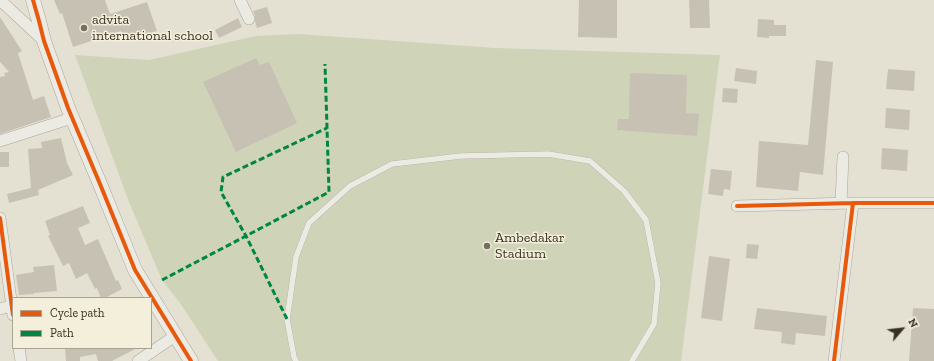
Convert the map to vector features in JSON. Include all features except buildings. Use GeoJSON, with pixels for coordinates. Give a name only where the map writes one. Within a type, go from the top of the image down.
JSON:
{"type":"FeatureCollection","features":[{"type":"Feature","properties":{"kind":"street"},"geometry":{"type":"LineString","coordinates":[[0,0],[44,41]]}},
{"type":"Feature","properties":{"kind":"street"},"geometry":{"type":"LineString","coordinates":[[33,0],[44,41],[68,108],[135,270],[151,297]]}},
{"type":"Feature","properties":{"kind":"street"},"geometry":{"type":"LineString","coordinates":[[240,0],[249,18]]}},
{"type":"Feature","properties":{"kind":"street"},"geometry":{"type":"LineString","coordinates":[[0,141],[72,118]]}},
{"type":"Feature","properties":{"kind":"street"},"geometry":{"type":"LineString","coordinates":[[841,203],[843,157]]}},
{"type":"Feature","properties":{"kind":"street"},"geometry":{"type":"LineString","coordinates":[[834,361],[853,202]]}},
{"type":"Feature","properties":{"kind":"street"},"geometry":{"type":"LineString","coordinates":[[737,206],[853,202],[934,203]]}},
{"type":"Feature","properties":{"kind":"street"},"geometry":{"type":"LineString","coordinates":[[0,218],[12,311],[0,309]]}},
{"type":"Feature","properties":{"kind":"street"},"geometry":{"type":"LineString","coordinates":[[152,298],[191,361]]}},
{"type":"Feature","properties":{"kind":"street"},"geometry":{"type":"LineString","coordinates":[[138,361],[175,336]]}},
{"type":"Feature","properties":{"kind":"street"},"geometry":{"type":"LineString","coordinates":[[19,349],[21,361]]}},
{"type":"Feature","properties":{"kind":"lane"},"geometry":{"type":"LineString","coordinates":[[296,361],[287,319],[296,257],[309,223],[350,186],[392,164],[461,156],[548,154],[590,161],[624,191],[646,220],[658,283],[654,324],[632,361]]}},
{"type":"Feature","properties":{"kind":"green space"},"geometry":{"type":"Polygon","coordinates":[[[298,34],[495,48],[720,55],[681,361],[218,361],[180,303],[162,280],[129,202],[75,55],[149,60],[256,36],[298,34]]]}},
{"type":"Feature","properties":{"kind":"marked path"},"geometry":{"type":"LineString","coordinates":[[162,280],[329,192],[325,64]]}},
{"type":"Feature","properties":{"kind":"marked path"},"geometry":{"type":"LineString","coordinates":[[287,319],[246,236],[221,192],[223,177],[327,128]]}},
{"type":"Feature","properties":{"kind":"cycle path"},"geometry":{"type":"LineString","coordinates":[[33,0],[44,41],[68,108],[135,270],[152,297]]}},
{"type":"Feature","properties":{"kind":"cycle path"},"geometry":{"type":"LineString","coordinates":[[737,206],[853,203],[934,203]]}},
{"type":"Feature","properties":{"kind":"cycle path"},"geometry":{"type":"LineString","coordinates":[[834,361],[853,203]]}},
{"type":"Feature","properties":{"kind":"cycle path"},"geometry":{"type":"LineString","coordinates":[[0,218],[12,308]]}},
{"type":"Feature","properties":{"kind":"cycle path"},"geometry":{"type":"LineString","coordinates":[[152,298],[191,361]]}},
{"type":"Feature","properties":{"kind":"place","name":"advita international school"},"geometry":{"type":"Point","coordinates":[84,28]}},
{"type":"Feature","properties":{"kind":"place","name":"Ambedakar Stadium"},"geometry":{"type":"Point","coordinates":[487,246]}}]}
